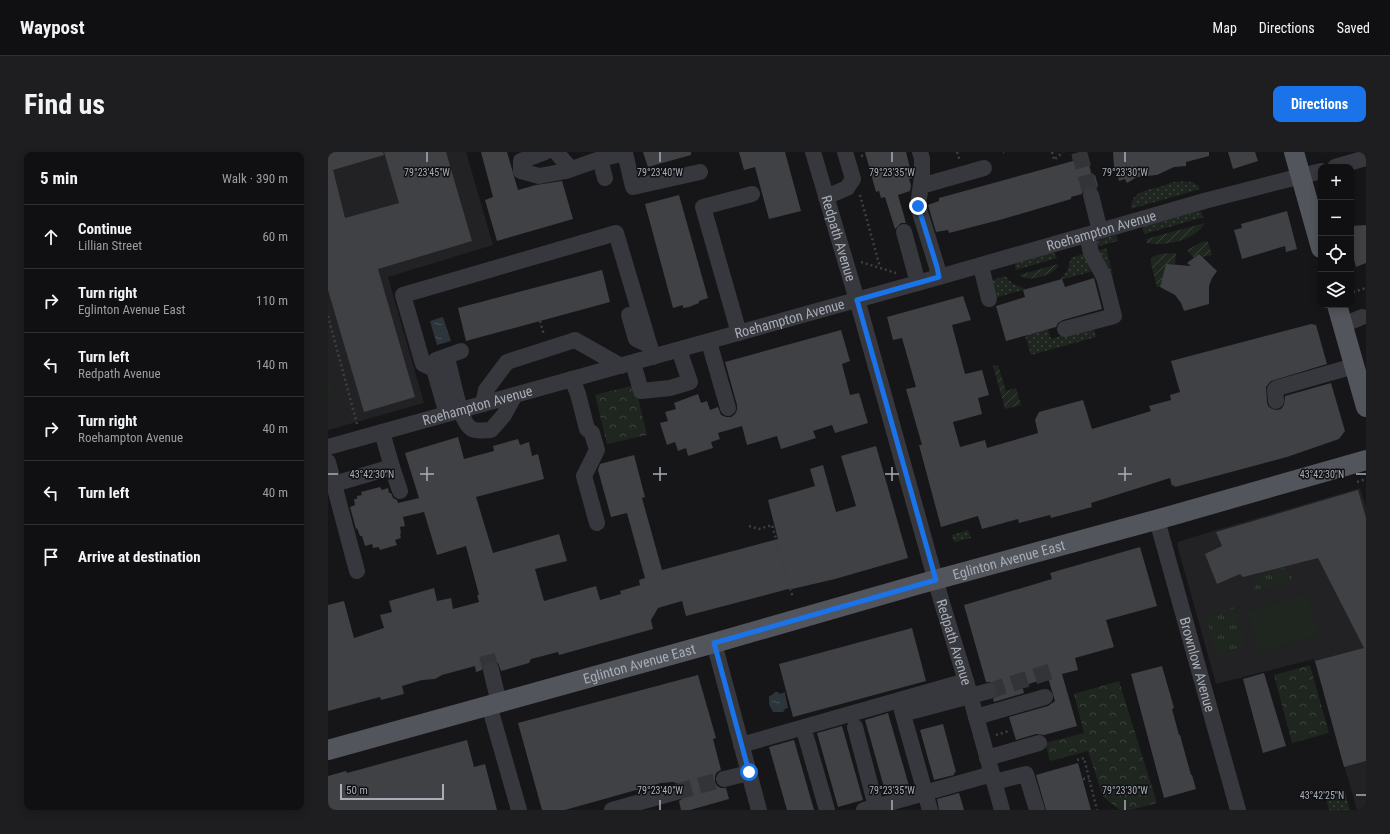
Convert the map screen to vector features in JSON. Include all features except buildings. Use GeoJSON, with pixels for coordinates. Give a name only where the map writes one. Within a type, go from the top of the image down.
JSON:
{"type":"FeatureCollection","features":[{"type":"Feature","properties":{"kind":"main road"},"geometry":{"type":"LineString","coordinates":[[1294,152],[1318,237]]}},
{"type":"Feature","properties":{"kind":"main road"},"geometry":{"type":"LineString","coordinates":[[1338,308],[1360,377],[1366,407]]}},
{"type":"Feature","properties":{"kind":"main road","name":"Eglinton Avenue East"},"geometry":{"type":"LineString","coordinates":[[328,750],[936,580],[1157,520],[1366,460]]}},
{"type":"Feature","properties":{"kind":"street"},"geometry":{"type":"LineString","coordinates":[[545,152],[521,161],[517,171],[539,176],[571,169],[600,158],[625,153],[633,187],[700,172]]}},
{"type":"Feature","properties":{"kind":"street"},"geometry":{"type":"LineString","coordinates":[[556,152],[571,169]]}},
{"type":"Feature","properties":{"kind":"street"},"geometry":{"type":"LineString","coordinates":[[566,152],[571,169]]}},
{"type":"Feature","properties":{"kind":"street","name":"Redpath Avenue"},"geometry":{"type":"LineString","coordinates":[[813,152],[857,300],[1002,810]]}},
{"type":"Feature","properties":{"kind":"street"},"geometry":{"type":"LineString","coordinates":[[826,197],[847,188],[852,179],[845,152]]}},
{"type":"Feature","properties":{"kind":"street"},"geometry":{"type":"LineString","coordinates":[[920,152],[922,160],[918,206],[939,277]]}},
{"type":"Feature","properties":{"kind":"street"},"geometry":{"type":"LineString","coordinates":[[600,158],[605,178]]}},
{"type":"Feature","properties":{"kind":"street"},"geometry":{"type":"LineString","coordinates":[[1345,164],[1366,158]]}},
{"type":"Feature","properties":{"kind":"street"},"geometry":{"type":"LineString","coordinates":[[920,186],[984,168]]}},
{"type":"Feature","properties":{"kind":"street","name":"Roehampton Avenue"},"geometry":{"type":"LineString","coordinates":[[328,447],[627,364],[651,351],[679,350],[709,342],[981,266],[1208,200],[1318,172]]}},
{"type":"Feature","properties":{"kind":"street"},"geometry":{"type":"LineString","coordinates":[[739,333],[703,207],[752,194]]}},
{"type":"Feature","properties":{"kind":"street"},"geometry":{"type":"LineString","coordinates":[[1065,329],[1114,316],[1104,277],[1091,253],[1093,233],[1091,195]]}},
{"type":"Feature","properties":{"kind":"street"},"geometry":{"type":"LineString","coordinates":[[904,232],[918,283]]}},
{"type":"Feature","properties":{"kind":"street"},"geometry":{"type":"LineString","coordinates":[[515,395],[504,414],[491,430],[472,430],[466,425],[453,412],[434,369],[423,364],[403,295],[616,233],[651,351]]}},
{"type":"Feature","properties":{"kind":"street"},"geometry":{"type":"LineString","coordinates":[[981,266],[989,299]]}},
{"type":"Feature","properties":{"kind":"street"},"geometry":{"type":"LineString","coordinates":[[629,316],[636,339],[651,351]]}},
{"type":"Feature","properties":{"kind":"street"},"geometry":{"type":"LineString","coordinates":[[1343,325],[1362,317]]}},
{"type":"Feature","properties":{"kind":"street"},"geometry":{"type":"LineString","coordinates":[[484,404],[486,390],[507,362],[575,340],[627,364],[641,391],[670,388],[690,382],[679,350]]}},
{"type":"Feature","properties":{"kind":"street"},"geometry":{"type":"LineString","coordinates":[[709,342],[728,408]]}},
{"type":"Feature","properties":{"kind":"street"},"geometry":{"type":"LineString","coordinates":[[423,364],[461,351]]}},
{"type":"Feature","properties":{"kind":"street"},"geometry":{"type":"LineString","coordinates":[[448,362],[458,397],[453,412]]}},
{"type":"Feature","properties":{"kind":"street"},"geometry":{"type":"LineString","coordinates":[[1276,401],[1274,392],[1277,388],[1360,377]]}},
{"type":"Feature","properties":{"kind":"street"},"geometry":{"type":"LineString","coordinates":[[572,379],[578,394],[587,429],[592,433],[596,450],[584,476],[597,523]]}},
{"type":"Feature","properties":{"kind":"street"},"geometry":{"type":"LineString","coordinates":[[382,432],[400,491]]}},
{"type":"Feature","properties":{"kind":"street"},"geometry":{"type":"LineString","coordinates":[[328,462],[357,572]]}},
{"type":"Feature","properties":{"kind":"street"},"geometry":{"type":"LineString","coordinates":[[334,484],[392,467]]}},
{"type":"Feature","properties":{"kind":"street","name":"Brownlow Avenue"},"geometry":{"type":"LineString","coordinates":[[1157,520],[1238,810]]}},
{"type":"Feature","properties":{"kind":"street"},"geometry":{"type":"LineString","coordinates":[[714,643],[759,810]]}},
{"type":"Feature","properties":{"kind":"street"},"geometry":{"type":"LineString","coordinates":[[491,670],[494,704],[520,810]]}},
{"type":"Feature","properties":{"kind":"street"},"geometry":{"type":"LineString","coordinates":[[741,745],[966,681]]}},
{"type":"Feature","properties":{"kind":"street"},"geometry":{"type":"LineString","coordinates":[[924,719],[973,706],[989,691]]}},
{"type":"Feature","properties":{"kind":"street"},"geometry":{"type":"LineString","coordinates":[[930,810],[904,712],[973,706],[1045,697]]}},
{"type":"Feature","properties":{"kind":"street"},"geometry":{"type":"LineString","coordinates":[[855,727],[872,809],[925,793],[993,778],[1026,774],[1037,810]]}},
{"type":"Feature","properties":{"kind":"street"},"geometry":{"type":"LineString","coordinates":[[806,737],[826,810]]}},
{"type":"Feature","properties":{"kind":"street"},"geometry":{"type":"LineString","coordinates":[[987,758],[1039,743]]}},
{"type":"Feature","properties":{"kind":"street"},"geometry":{"type":"LineString","coordinates":[[724,779],[749,772]]}},
{"type":"Feature","properties":{"kind":"street"},"geometry":{"type":"LineString","coordinates":[[612,810],[676,792]]}},
{"type":"Feature","properties":{"kind":"path"},"geometry":{"type":"LineString","coordinates":[[1052,152],[1054,160],[1064,152]]}},
{"type":"Feature","properties":{"kind":"path"},"geometry":{"type":"LineString","coordinates":[[858,188],[880,268]]}},
{"type":"Feature","properties":{"kind":"path"},"geometry":{"type":"LineString","coordinates":[[856,260],[898,274]]}},
{"type":"Feature","properties":{"kind":"path"},"geometry":{"type":"LineString","coordinates":[[1354,292],[1366,288]]}},
{"type":"Feature","properties":{"kind":"path"},"geometry":{"type":"LineString","coordinates":[[328,316],[359,428]]}},
{"type":"Feature","properties":{"kind":"path"},"geometry":{"type":"LineString","coordinates":[[749,526],[759,529],[772,525],[793,598]]}},
{"type":"Feature","properties":{"kind":"path"},"geometry":{"type":"LineString","coordinates":[[990,737],[1009,731]]}},
{"type":"Feature","properties":{"kind":"path"},"geometry":{"type":"LineString","coordinates":[[1077,760],[1084,758],[1097,810]]}},
{"type":"Feature","properties":{"kind":"path"},"geometry":{"type":"LineString","coordinates":[[1083,779],[1089,778]]}},
{"type":"Feature","properties":{"kind":"shaded area"},"geometry":{"type":"Polygon","coordinates":[[[328,152],[466,152],[493,245],[388,277],[424,403],[328,430],[328,152]]]}},
{"type":"Feature","properties":{"kind":"shaded area"},"geometry":{"type":"Polygon","coordinates":[[[1360,488],[1366,508],[1366,810],[1357,810],[1314,659],[1216,684],[1178,548],[1178,542],[1360,488]]]}},
{"type":"Feature","properties":{"kind":"green space"},"geometry":{"type":"Polygon","coordinates":[[[1173,182],[1192,182],[1200,189],[1131,209],[1131,204],[1138,194],[1173,182]]]}},
{"type":"Feature","properties":{"kind":"green space"},"geometry":{"type":"Polygon","coordinates":[[[1200,211],[1204,217],[1144,234],[1142,227],[1200,211]]]}},
{"type":"Feature","properties":{"kind":"green space"},"geometry":{"type":"Polygon","coordinates":[[[1205,223],[1194,234],[1179,241],[1163,244],[1147,243],[1146,239],[1205,223]]]}},
{"type":"Feature","properties":{"kind":"green space"},"geometry":{"type":"Polygon","coordinates":[[[1116,235],[1118,241],[1096,247],[1096,241],[1116,235]]]}},
{"type":"Feature","properties":{"kind":"green space"},"geometry":{"type":"Polygon","coordinates":[[[1204,241],[1208,242],[1212,255],[1202,257],[1199,254],[1194,258],[1187,250],[1204,241]]]}},
{"type":"Feature","properties":{"kind":"green space"},"geometry":{"type":"Polygon","coordinates":[[[1106,248],[1113,276],[1097,252],[1106,248]]]}},
{"type":"Feature","properties":{"kind":"green space"},"geometry":{"type":"Polygon","coordinates":[[[1052,252],[1057,258],[1016,270],[1016,263],[1052,252]]]}},
{"type":"Feature","properties":{"kind":"green space"},"geometry":{"type":"Polygon","coordinates":[[[1176,253],[1175,265],[1166,264],[1160,287],[1157,287],[1151,259],[1159,254],[1176,253]]]}},
{"type":"Feature","properties":{"kind":"green space"},"geometry":{"type":"Polygon","coordinates":[[[1083,254],[1094,271],[1060,280],[1067,271],[1071,258],[1083,254]]]}},
{"type":"Feature","properties":{"kind":"green space"},"geometry":{"type":"Polygon","coordinates":[[[1058,264],[1058,267],[1045,276],[1028,278],[1019,275],[1058,264]]]}},
{"type":"Feature","properties":{"kind":"green space"},"geometry":{"type":"Polygon","coordinates":[[[1005,276],[1013,284],[1026,289],[995,298],[990,281],[1005,276]]]}},
{"type":"Feature","properties":{"kind":"green space"},"geometry":{"type":"Polygon","coordinates":[[[1093,327],[1096,337],[1031,355],[1024,332],[1048,329],[1051,339],[1093,327]]]}},
{"type":"Feature","properties":{"kind":"green space"},"geometry":{"type":"Polygon","coordinates":[[[998,365],[1006,391],[1016,388],[1021,405],[1005,409],[993,366],[998,365]]]}},
{"type":"Feature","properties":{"kind":"green space"},"geometry":{"type":"Polygon","coordinates":[[[328,373],[334,396],[328,398],[328,373]]]}},
{"type":"Feature","properties":{"kind":"green space"},"geometry":{"type":"Polygon","coordinates":[[[635,385],[647,435],[607,444],[595,395],[635,385]]]}},
{"type":"Feature","properties":{"kind":"green space"},"geometry":{"type":"Polygon","coordinates":[[[968,530],[971,538],[954,542],[952,535],[968,530]]]}},
{"type":"Feature","properties":{"kind":"green space"},"geometry":{"type":"Polygon","coordinates":[[[1283,568],[1289,569],[1293,583],[1255,590],[1253,578],[1283,568]]]}},
{"type":"Feature","properties":{"kind":"green space"},"geometry":{"type":"Polygon","coordinates":[[[1307,594],[1319,634],[1259,652],[1247,612],[1307,594]]]}},
{"type":"Feature","properties":{"kind":"green space"},"geometry":{"type":"Polygon","coordinates":[[[1233,607],[1244,645],[1216,656],[1207,619],[1233,607]]]}},
{"type":"Feature","properties":{"kind":"green space"},"geometry":{"type":"Polygon","coordinates":[[[1310,665],[1329,733],[1292,743],[1274,675],[1310,665]]]}},
{"type":"Feature","properties":{"kind":"green space"},"geometry":{"type":"Polygon","coordinates":[[[1119,681],[1157,803],[1131,810],[1120,810],[1103,797],[1088,751],[1050,761],[1045,743],[1084,733],[1074,694],[1119,681]]]}},
{"type":"Feature","properties":{"kind":"green space"},"geometry":{"type":"Polygon","coordinates":[[[1344,789],[1350,810],[1329,810],[1325,795],[1344,789]]]}},
{"type":"Feature","properties":{"kind":"water"},"geometry":{"type":"Polygon","coordinates":[[[443,317],[451,341],[437,345],[430,321],[443,317]]]}},
{"type":"Feature","properties":{"kind":"water"},"geometry":{"type":"Polygon","coordinates":[[[775,692],[780,694],[785,692],[788,708],[786,708],[783,712],[773,712],[769,704],[769,696],[775,692]]]}},
{"type":"Feature","properties":{"kind":"tunnel"},"geometry":{"type":"LineString","coordinates":[[1079,152],[1091,195]]}},
{"type":"Feature","properties":{"kind":"tunnel"},"geometry":{"type":"LineString","coordinates":[[487,655],[491,670]]}},
{"type":"Feature","properties":{"kind":"tunnel"},"geometry":{"type":"LineString","coordinates":[[989,691],[1055,670]]}},
{"type":"Feature","properties":{"kind":"tunnel"},"geometry":{"type":"LineString","coordinates":[[676,792],[724,779]]}},
{"type":"Feature","properties":{"kind":"route"},"geometry":{"type":"LineString","coordinates":[[749,772],[714,643],[936,580],[857,300],[939,277],[918,206]]}}]}
